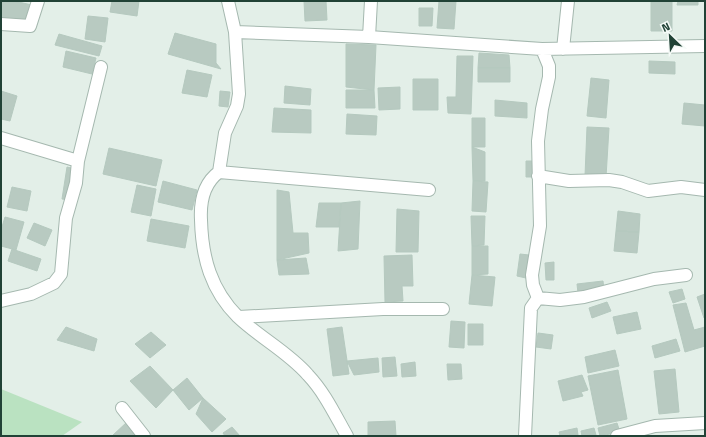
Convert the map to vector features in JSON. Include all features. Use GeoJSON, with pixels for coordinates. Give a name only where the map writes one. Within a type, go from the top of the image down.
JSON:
{"type":"FeatureCollection","features":[{"type":"Feature","properties":{"kind":"street"},"geometry":{"type":"LineString","coordinates":[[1,24],[30,26],[38,1]]}},
{"type":"Feature","properties":{"kind":"street"},"geometry":{"type":"LineString","coordinates":[[219,172],[225,133],[237,106],[239,94],[235,32],[228,1]]}},
{"type":"Feature","properties":{"kind":"street"},"geometry":{"type":"LineString","coordinates":[[369,37],[371,1]]}},
{"type":"Feature","properties":{"kind":"street"},"geometry":{"type":"LineString","coordinates":[[563,50],[568,1]]}},
{"type":"Feature","properties":{"kind":"street"},"geometry":{"type":"LineString","coordinates":[[235,32],[369,37],[563,50],[705,46]]}},
{"type":"Feature","properties":{"kind":"street"},"geometry":{"type":"LineString","coordinates":[[538,298],[533,285],[532,275],[540,226],[538,141],[542,109],[549,77],[548,66],[542,49]]}},
{"type":"Feature","properties":{"kind":"street"},"geometry":{"type":"LineString","coordinates":[[1,301],[31,294],[54,283],[61,274],[66,218],[76,183],[78,162],[101,67]]}},
{"type":"Feature","properties":{"kind":"street"},"geometry":{"type":"LineString","coordinates":[[1,138],[78,162]]}},
{"type":"Feature","properties":{"kind":"street"},"geometry":{"type":"LineString","coordinates":[[347,436],[328,401],[308,375],[291,358],[239,317],[221,298],[212,282],[206,263],[201,230],[200,210],[203,196],[210,178],[219,172],[429,190]]}},
{"type":"Feature","properties":{"kind":"street"},"geometry":{"type":"LineString","coordinates":[[538,176],[569,181],[609,180],[622,182],[648,190],[681,187],[705,190]]}},
{"type":"Feature","properties":{"kind":"street"},"geometry":{"type":"LineString","coordinates":[[538,298],[560,300],[584,297],[654,279],[686,276]]}},
{"type":"Feature","properties":{"kind":"street"},"geometry":{"type":"LineString","coordinates":[[525,436],[531,308],[538,298]]}},
{"type":"Feature","properties":{"kind":"street"},"geometry":{"type":"LineString","coordinates":[[239,317],[383,309],[443,309]]}},
{"type":"Feature","properties":{"kind":"street"},"geometry":{"type":"LineString","coordinates":[[122,408],[144,436]]}},
{"type":"Feature","properties":{"kind":"street"},"geometry":{"type":"LineString","coordinates":[[617,436],[655,426],[705,423]]}},
{"type":"Feature","properties":{"kind":"green space"},"geometry":{"type":"Polygon","coordinates":[[[1,389],[82,422],[62,436],[1,436],[1,389]]]}},
{"type":"Feature","properties":{"kind":"building"},"geometry":{"type":"Polygon","coordinates":[[[1,1],[14,1],[32,5],[27,24],[1,19],[1,1]]]}},
{"type":"Feature","properties":{"kind":"building"},"geometry":{"type":"Polygon","coordinates":[[[112,1],[139,1],[137,16],[110,12],[112,1]]]}},
{"type":"Feature","properties":{"kind":"building"},"geometry":{"type":"Polygon","coordinates":[[[304,1],[326,1],[327,20],[305,21],[304,1]]]}},
{"type":"Feature","properties":{"kind":"building"},"geometry":{"type":"Polygon","coordinates":[[[439,1],[456,1],[454,29],[437,28],[439,1]]]}},
{"type":"Feature","properties":{"kind":"building"},"geometry":{"type":"Polygon","coordinates":[[[651,1],[672,1],[672,31],[651,31],[651,1]]]}},
{"type":"Feature","properties":{"kind":"building"},"geometry":{"type":"Polygon","coordinates":[[[678,1],[698,1],[698,5],[677,5],[678,1]]]}},
{"type":"Feature","properties":{"kind":"building"},"geometry":{"type":"Polygon","coordinates":[[[419,8],[433,8],[432,26],[419,26],[419,8]]]}},
{"type":"Feature","properties":{"kind":"building"},"geometry":{"type":"Polygon","coordinates":[[[88,16],[108,18],[105,42],[85,39],[88,16]]]}},
{"type":"Feature","properties":{"kind":"building"},"geometry":{"type":"Polygon","coordinates":[[[175,33],[216,44],[216,63],[221,69],[168,54],[175,33]]]}},
{"type":"Feature","properties":{"kind":"building"},"geometry":{"type":"Polygon","coordinates":[[[59,34],[102,46],[99,56],[55,45],[59,34]]]}},
{"type":"Feature","properties":{"kind":"building"},"geometry":{"type":"Polygon","coordinates":[[[346,44],[376,45],[374,90],[346,87],[346,44]]]}},
{"type":"Feature","properties":{"kind":"building"},"geometry":{"type":"Polygon","coordinates":[[[66,51],[96,58],[92,74],[63,67],[66,51]]]}},
{"type":"Feature","properties":{"kind":"building"},"geometry":{"type":"Polygon","coordinates":[[[479,53],[509,55],[510,68],[478,68],[479,53]]]}},
{"type":"Feature","properties":{"kind":"building"},"geometry":{"type":"Polygon","coordinates":[[[457,56],[473,56],[471,114],[448,113],[447,97],[456,97],[457,56]]]}},
{"type":"Feature","properties":{"kind":"building"},"geometry":{"type":"Polygon","coordinates":[[[649,61],[675,62],[675,74],[649,73],[649,61]]]}},
{"type":"Feature","properties":{"kind":"building"},"geometry":{"type":"Polygon","coordinates":[[[478,68],[510,68],[510,82],[478,82],[478,68]]]}},
{"type":"Feature","properties":{"kind":"building"},"geometry":{"type":"Polygon","coordinates":[[[187,70],[212,75],[207,97],[182,93],[187,70]]]}},
{"type":"Feature","properties":{"kind":"building"},"geometry":{"type":"Polygon","coordinates":[[[591,78],[609,80],[606,118],[587,116],[591,78]]]}},
{"type":"Feature","properties":{"kind":"building"},"geometry":{"type":"Polygon","coordinates":[[[413,79],[438,79],[438,110],[413,110],[413,79]]]}},
{"type":"Feature","properties":{"kind":"building"},"geometry":{"type":"Polygon","coordinates":[[[285,86],[311,89],[310,105],[284,103],[285,86]]]}},
{"type":"Feature","properties":{"kind":"building"},"geometry":{"type":"Polygon","coordinates":[[[400,87],[400,109],[379,110],[378,88],[400,87]]]}},
{"type":"Feature","properties":{"kind":"building"},"geometry":{"type":"Polygon","coordinates":[[[346,90],[374,90],[375,108],[346,108],[346,90]]]}},
{"type":"Feature","properties":{"kind":"building"},"geometry":{"type":"Polygon","coordinates":[[[1,91],[17,96],[10,121],[1,119],[1,91]]]}},
{"type":"Feature","properties":{"kind":"building"},"geometry":{"type":"Polygon","coordinates":[[[220,91],[230,92],[228,107],[219,106],[220,91]]]}},
{"type":"Feature","properties":{"kind":"building"},"geometry":{"type":"Polygon","coordinates":[[[495,100],[527,103],[527,118],[495,116],[495,100]]]}},
{"type":"Feature","properties":{"kind":"building"},"geometry":{"type":"Polygon","coordinates":[[[684,103],[705,105],[705,126],[682,124],[684,103]]]}},
{"type":"Feature","properties":{"kind":"building"},"geometry":{"type":"Polygon","coordinates":[[[274,108],[311,110],[311,133],[272,132],[274,108]]]}},
{"type":"Feature","properties":{"kind":"building"},"geometry":{"type":"Polygon","coordinates":[[[347,114],[377,116],[376,135],[346,134],[347,114]]]}},
{"type":"Feature","properties":{"kind":"building"},"geometry":{"type":"Polygon","coordinates":[[[472,118],[485,118],[485,147],[472,147],[472,118]]]}},
{"type":"Feature","properties":{"kind":"building"},"geometry":{"type":"Polygon","coordinates":[[[587,127],[609,128],[606,177],[585,176],[587,127]]]}},
{"type":"Feature","properties":{"kind":"building"},"geometry":{"type":"Polygon","coordinates":[[[472,147],[485,152],[485,181],[473,181],[472,147]]]}},
{"type":"Feature","properties":{"kind":"building"},"geometry":{"type":"Polygon","coordinates":[[[109,148],[162,160],[156,186],[103,174],[109,148]]]}},
{"type":"Feature","properties":{"kind":"building"},"geometry":{"type":"Polygon","coordinates":[[[526,161],[534,161],[534,177],[526,177],[526,161]]]}},
{"type":"Feature","properties":{"kind":"building"},"geometry":{"type":"Polygon","coordinates":[[[67,167],[75,169],[70,200],[62,199],[67,167]]]}},
{"type":"Feature","properties":{"kind":"building"},"geometry":{"type":"Polygon","coordinates":[[[163,181],[197,190],[192,210],[158,202],[163,181]]]}},
{"type":"Feature","properties":{"kind":"building"},"geometry":{"type":"Polygon","coordinates":[[[473,181],[488,182],[486,212],[472,211],[473,181]]]}},
{"type":"Feature","properties":{"kind":"building"},"geometry":{"type":"Polygon","coordinates":[[[137,185],[156,189],[151,216],[131,212],[137,185]]]}},
{"type":"Feature","properties":{"kind":"building"},"geometry":{"type":"Polygon","coordinates":[[[12,187],[31,191],[27,211],[7,207],[12,187]]]}},
{"type":"Feature","properties":{"kind":"building"},"geometry":{"type":"Polygon","coordinates":[[[277,190],[289,192],[293,233],[308,233],[309,253],[277,260],[277,190]]]}},
{"type":"Feature","properties":{"kind":"building"},"geometry":{"type":"Polygon","coordinates":[[[360,201],[358,249],[338,251],[341,203],[360,201]]]}},
{"type":"Feature","properties":{"kind":"building"},"geometry":{"type":"Polygon","coordinates":[[[319,203],[341,203],[339,227],[316,227],[319,203]]]}},
{"type":"Feature","properties":{"kind":"building"},"geometry":{"type":"Polygon","coordinates":[[[397,209],[419,211],[418,252],[396,252],[397,209]]]}},
{"type":"Feature","properties":{"kind":"building"},"geometry":{"type":"Polygon","coordinates":[[[618,211],[640,214],[639,232],[616,231],[618,211]]]}},
{"type":"Feature","properties":{"kind":"building"},"geometry":{"type":"Polygon","coordinates":[[[471,216],[485,216],[484,245],[472,246],[471,216]]]}},
{"type":"Feature","properties":{"kind":"building"},"geometry":{"type":"Polygon","coordinates":[[[5,217],[24,222],[16,250],[1,246],[1,230],[5,217]]]}},
{"type":"Feature","properties":{"kind":"building"},"geometry":{"type":"Polygon","coordinates":[[[151,219],[189,226],[185,248],[147,241],[151,219]]]}},
{"type":"Feature","properties":{"kind":"building"},"geometry":{"type":"Polygon","coordinates":[[[34,223],[52,230],[45,246],[27,238],[34,223]]]}},
{"type":"Feature","properties":{"kind":"building"},"geometry":{"type":"Polygon","coordinates":[[[616,231],[639,232],[637,253],[614,251],[616,231]]]}},
{"type":"Feature","properties":{"kind":"building"},"geometry":{"type":"Polygon","coordinates":[[[472,246],[488,246],[488,274],[472,275],[472,246]]]}},
{"type":"Feature","properties":{"kind":"building"},"geometry":{"type":"Polygon","coordinates":[[[12,249],[41,259],[37,271],[8,261],[12,249]]]}},
{"type":"Feature","properties":{"kind":"building"},"geometry":{"type":"Polygon","coordinates":[[[520,254],[529,255],[526,278],[517,276],[520,254]]]}},
{"type":"Feature","properties":{"kind":"building"},"geometry":{"type":"Polygon","coordinates":[[[412,255],[413,286],[402,286],[403,301],[385,302],[384,256],[412,255]]]}},
{"type":"Feature","properties":{"kind":"building"},"geometry":{"type":"Polygon","coordinates":[[[306,258],[309,274],[279,275],[277,260],[306,258]]]}},
{"type":"Feature","properties":{"kind":"building"},"geometry":{"type":"Polygon","coordinates":[[[554,262],[554,280],[546,280],[545,263],[554,262]]]}},
{"type":"Feature","properties":{"kind":"building"},"geometry":{"type":"Polygon","coordinates":[[[472,275],[495,277],[492,306],[469,304],[472,275]]]}},
{"type":"Feature","properties":{"kind":"building"},"geometry":{"type":"Polygon","coordinates":[[[603,281],[604,290],[578,293],[577,284],[603,281]]]}},
{"type":"Feature","properties":{"kind":"building"},"geometry":{"type":"Polygon","coordinates":[[[682,289],[685,299],[673,303],[669,292],[682,289]]]}},
{"type":"Feature","properties":{"kind":"building"},"geometry":{"type":"Polygon","coordinates":[[[705,294],[705,318],[704,318],[697,297],[705,294]]]}},
{"type":"Feature","properties":{"kind":"building"},"geometry":{"type":"Polygon","coordinates":[[[607,302],[611,311],[592,318],[589,308],[607,302]]]}},
{"type":"Feature","properties":{"kind":"building"},"geometry":{"type":"Polygon","coordinates":[[[686,303],[694,330],[705,327],[705,346],[685,352],[673,305],[686,303]]]}},
{"type":"Feature","properties":{"kind":"building"},"geometry":{"type":"Polygon","coordinates":[[[637,312],[641,329],[617,334],[613,317],[637,312]]]}},
{"type":"Feature","properties":{"kind":"building"},"geometry":{"type":"Polygon","coordinates":[[[451,321],[465,322],[464,348],[449,347],[451,321]]]}},
{"type":"Feature","properties":{"kind":"building"},"geometry":{"type":"Polygon","coordinates":[[[468,324],[483,324],[483,345],[468,345],[468,324]]]}},
{"type":"Feature","properties":{"kind":"building"},"geometry":{"type":"Polygon","coordinates":[[[66,327],[97,339],[94,351],[57,340],[66,327]]]}},
{"type":"Feature","properties":{"kind":"building"},"geometry":{"type":"Polygon","coordinates":[[[342,327],[349,374],[333,376],[327,329],[342,327]]]}},
{"type":"Feature","properties":{"kind":"building"},"geometry":{"type":"Polygon","coordinates":[[[151,332],[166,345],[150,358],[135,344],[151,332]]]}},
{"type":"Feature","properties":{"kind":"building"},"geometry":{"type":"Polygon","coordinates":[[[538,333],[553,335],[551,349],[536,347],[538,333]]]}},
{"type":"Feature","properties":{"kind":"building"},"geometry":{"type":"Polygon","coordinates":[[[676,339],[680,351],[655,358],[652,346],[676,339]]]}},
{"type":"Feature","properties":{"kind":"building"},"geometry":{"type":"Polygon","coordinates":[[[615,350],[619,366],[588,373],[585,357],[615,350]]]}},
{"type":"Feature","properties":{"kind":"building"},"geometry":{"type":"Polygon","coordinates":[[[395,357],[397,376],[383,377],[382,358],[395,357]]]}},
{"type":"Feature","properties":{"kind":"building"},"geometry":{"type":"Polygon","coordinates":[[[378,358],[379,372],[354,375],[347,361],[378,358]]]}},
{"type":"Feature","properties":{"kind":"building"},"geometry":{"type":"Polygon","coordinates":[[[415,362],[416,376],[402,377],[401,364],[415,362]]]}},
{"type":"Feature","properties":{"kind":"building"},"geometry":{"type":"Polygon","coordinates":[[[447,364],[461,364],[462,379],[448,380],[447,364]]]}},
{"type":"Feature","properties":{"kind":"building"},"geometry":{"type":"Polygon","coordinates":[[[150,366],[173,390],[156,408],[130,381],[150,366]]]}},
{"type":"Feature","properties":{"kind":"building"},"geometry":{"type":"Polygon","coordinates":[[[675,369],[679,412],[659,414],[654,371],[675,369]]]}},
{"type":"Feature","properties":{"kind":"building"},"geometry":{"type":"Polygon","coordinates":[[[618,370],[627,419],[598,425],[588,376],[618,370]]]}},
{"type":"Feature","properties":{"kind":"building"},"geometry":{"type":"Polygon","coordinates":[[[582,375],[588,390],[581,392],[583,396],[563,401],[558,381],[582,375]]]}},
{"type":"Feature","properties":{"kind":"building"},"geometry":{"type":"Polygon","coordinates":[[[187,378],[203,398],[189,410],[173,390],[187,378]]]}},
{"type":"Feature","properties":{"kind":"building"},"geometry":{"type":"Polygon","coordinates":[[[203,398],[226,419],[212,432],[196,414],[203,398]]]}},
{"type":"Feature","properties":{"kind":"building"},"geometry":{"type":"Polygon","coordinates":[[[395,421],[396,436],[368,436],[368,422],[395,421]]]}},
{"type":"Feature","properties":{"kind":"building"},"geometry":{"type":"Polygon","coordinates":[[[127,422],[136,436],[112,436],[127,422]]]}},
{"type":"Feature","properties":{"kind":"building"},"geometry":{"type":"Polygon","coordinates":[[[617,423],[620,432],[600,436],[598,428],[617,423]]]}},
{"type":"Feature","properties":{"kind":"building"},"geometry":{"type":"Polygon","coordinates":[[[232,427],[240,436],[225,436],[223,433],[232,427]]]}},
{"type":"Feature","properties":{"kind":"building"},"geometry":{"type":"Polygon","coordinates":[[[577,428],[578,435],[560,436],[559,432],[577,428]]]}},
{"type":"Feature","properties":{"kind":"building"},"geometry":{"type":"Polygon","coordinates":[[[594,428],[596,435],[582,436],[581,431],[594,428]]]}}]}
